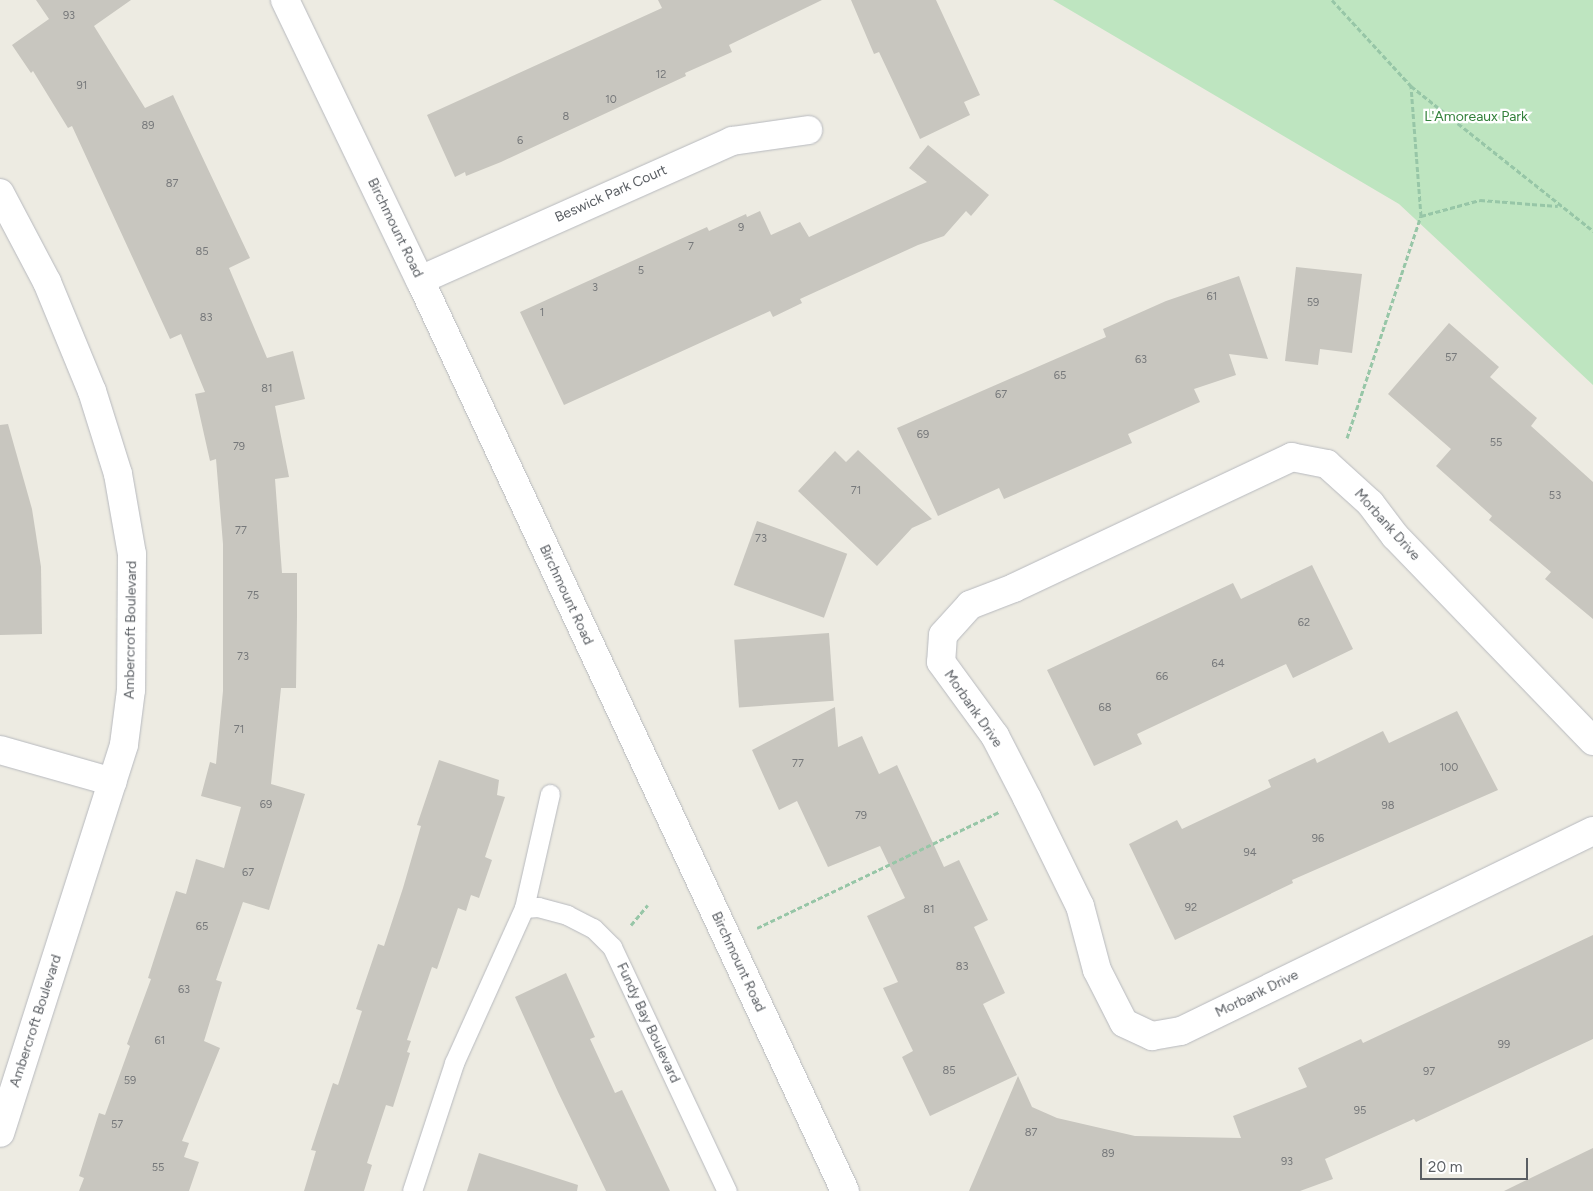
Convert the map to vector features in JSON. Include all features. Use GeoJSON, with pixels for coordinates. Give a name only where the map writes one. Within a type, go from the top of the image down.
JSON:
{"type":"FeatureCollection","features":[{"type":"Feature","properties":{"kind":"street","name":"Birchmount Road"},"geometry":{"type":"LineString","coordinates":[[285,0],[420,280],[845,1191]]}},
{"type":"Feature","properties":{"kind":"street","name":"Beswick Park Court"},"geometry":{"type":"LineString","coordinates":[[420,280],[732,141],[808,130]]}},
{"type":"Feature","properties":{"kind":"street","name":"Ambercroft Boulevard"},"geometry":{"type":"LineString","coordinates":[[0,193],[70,334],[118,474],[127,511],[132,554],[131,690],[124,745],[0,1133]]}},
{"type":"Feature","properties":{"kind":"street","name":"Morbank Drive"},"geometry":{"type":"LineString","coordinates":[[1593,741],[1395,536],[1370,503],[1327,464],[1292,457],[1014,588],[970,605],[951,623],[944,635],[941,662],[995,736],[1027,798],[1080,906],[1097,970],[1124,1023],[1152,1036],[1181,1032],[1593,831]]}},
{"type":"Feature","properties":{"kind":"street"},"geometry":{"type":"LineString","coordinates":[[0,750],[113,782]]}},
{"type":"Feature","properties":{"kind":"lane"},"geometry":{"type":"LineString","coordinates":[[412,1191],[454,1064],[524,908],[550,794]]}},
{"type":"Feature","properties":{"kind":"lane","name":"Fundy Bay Boulevard"},"geometry":{"type":"LineString","coordinates":[[524,908],[538,907],[567,914],[593,928],[612,947],[727,1191]]}},
{"type":"Feature","properties":{"kind":"path"},"geometry":{"type":"LineString","coordinates":[[1332,0],[1411,86],[1558,206],[1593,231]]}},
{"type":"Feature","properties":{"kind":"path"},"geometry":{"type":"LineString","coordinates":[[1327,464],[1350,434],[1421,216],[1411,86]]}},
{"type":"Feature","properties":{"kind":"path"},"geometry":{"type":"LineString","coordinates":[[1421,216],[1480,200],[1558,206]]}},
{"type":"Feature","properties":{"kind":"path"},"geometry":{"type":"LineString","coordinates":[[787,913],[1027,798]]}},
{"type":"Feature","properties":{"kind":"green space","name":"L'Amoreaux Park"},"geometry":{"type":"Polygon","coordinates":[[[1053,0],[1593,0],[1593,385],[1399,204],[1053,0]]]}},
{"type":"Feature","properties":{"kind":"building"},"geometry":{"type":"Polygon","coordinates":[[[36,0],[131,0],[94,26],[145,108],[173,95],[250,258],[229,268],[267,358],[293,351],[305,399],[275,406],[289,477],[275,479],[282,573],[297,573],[297,616],[296,688],[281,688],[271,784],[305,794],[269,910],[243,902],[216,980],[222,982],[204,1041],[220,1048],[182,1141],[189,1143],[184,1157],[199,1162],[189,1191],[79,1191],[84,1178],[79,1176],[99,1113],[105,1115],[130,1046],[127,1044],[151,979],[148,978],[176,891],[186,894],[196,859],[224,868],[241,807],[201,796],[210,762],[216,764],[223,691],[223,544],[216,459],[210,461],[195,394],[205,392],[181,334],[170,339],[72,126],[68,128],[33,71],[31,73],[12,45],[49,19],[36,0]]]}},
{"type":"Feature","properties":{"kind":"building"},"geometry":{"type":"Polygon","coordinates":[[[658,0],[822,0],[729,45],[732,52],[685,73],[686,76],[501,162],[466,176],[465,172],[455,177],[427,115],[662,8],[658,0]]]}},
{"type":"Feature","properties":{"kind":"building"},"geometry":{"type":"Polygon","coordinates":[[[851,0],[936,0],[980,95],[964,102],[970,115],[920,139],[879,52],[874,54],[851,0]]]}},
{"type":"Feature","properties":{"kind":"building"},"geometry":{"type":"Polygon","coordinates":[[[928,145],[989,195],[971,216],[966,211],[944,236],[918,245],[800,299],[802,303],[773,317],[770,311],[564,405],[520,312],[707,227],[709,231],[746,214],[747,217],[760,211],[771,235],[800,222],[809,237],[927,182],[909,168],[928,145]]]}},
{"type":"Feature","properties":{"kind":"building"},"geometry":{"type":"Polygon","coordinates":[[[1296,267],[1362,274],[1352,353],[1320,349],[1318,365],[1285,361],[1296,267]]]}},
{"type":"Feature","properties":{"kind":"building"},"geometry":{"type":"Polygon","coordinates":[[[1239,276],[1268,359],[1229,354],[1236,375],[1194,389],[1200,402],[1128,434],[1132,443],[1004,499],[999,488],[938,516],[897,428],[1106,337],[1103,329],[1166,301],[1239,276]]]}},
{"type":"Feature","properties":{"kind":"building"},"geometry":{"type":"Polygon","coordinates":[[[1449,323],[1499,367],[1490,377],[1537,418],[1531,426],[1593,482],[1593,619],[1545,579],[1551,572],[1489,520],[1492,516],[1436,466],[1451,449],[1388,394],[1449,323]]]}},
{"type":"Feature","properties":{"kind":"building"},"geometry":{"type":"Polygon","coordinates":[[[8,424],[32,509],[41,567],[42,634],[0,635],[0,425],[8,424]]]}},
{"type":"Feature","properties":{"kind":"building"},"geometry":{"type":"Polygon","coordinates":[[[858,450],[932,519],[912,528],[877,566],[798,491],[835,451],[846,462],[858,450]]]}},
{"type":"Feature","properties":{"kind":"building"},"geometry":{"type":"Polygon","coordinates":[[[757,521],[847,554],[824,618],[734,585],[757,521]]]}},
{"type":"Feature","properties":{"kind":"building"},"geometry":{"type":"Polygon","coordinates":[[[1312,565],[1353,649],[1293,678],[1286,664],[1137,734],[1142,744],[1094,766],[1047,670],[1233,583],[1241,599],[1312,565]]]}},
{"type":"Feature","properties":{"kind":"building"},"geometry":{"type":"Polygon","coordinates":[[[829,633],[834,701],[739,707],[734,640],[829,633]]]}},
{"type":"Feature","properties":{"kind":"building"},"geometry":{"type":"Polygon","coordinates":[[[835,707],[838,747],[862,736],[879,774],[897,765],[944,867],[959,860],[988,920],[974,927],[1005,993],[983,1004],[1017,1075],[930,1116],[902,1057],[913,1051],[883,988],[898,982],[867,916],[905,898],[880,846],[828,867],[797,801],[779,810],[752,750],[835,707]]]}},
{"type":"Feature","properties":{"kind":"building"},"geometry":{"type":"Polygon","coordinates":[[[1457,711],[1498,790],[1292,880],[1293,883],[1175,940],[1129,844],[1177,820],[1182,829],[1271,787],[1268,780],[1315,758],[1317,763],[1383,731],[1389,743],[1457,711]]]}},
{"type":"Feature","properties":{"kind":"building"},"geometry":{"type":"Polygon","coordinates":[[[439,760],[499,780],[497,795],[505,797],[485,857],[492,860],[479,898],[471,895],[466,911],[458,908],[437,969],[432,967],[407,1040],[411,1041],[407,1052],[410,1053],[393,1107],[386,1105],[367,1163],[372,1165],[364,1191],[304,1191],[316,1151],[311,1150],[333,1083],[338,1085],[362,1011],[356,1009],[378,944],[384,946],[421,826],[417,825],[439,760]]]}},
{"type":"Feature","properties":{"kind":"building"},"geometry":{"type":"Polygon","coordinates":[[[1593,935],[1593,1039],[1416,1122],[1414,1119],[1325,1159],[1333,1179],[1300,1191],[969,1191],[1018,1076],[1032,1107],[1057,1118],[1135,1136],[1241,1138],[1233,1116],[1307,1087],[1298,1068],[1361,1039],[1363,1043],[1593,935]]]}},
{"type":"Feature","properties":{"kind":"building"},"geometry":{"type":"Polygon","coordinates":[[[566,973],[595,1037],[590,1039],[615,1093],[622,1090],[670,1191],[606,1191],[558,1092],[515,997],[566,973]]]}},
{"type":"Feature","properties":{"kind":"building"},"geometry":{"type":"Polygon","coordinates":[[[1593,1148],[1593,1191],[1504,1191],[1593,1148]]]}},
{"type":"Feature","properties":{"kind":"building"},"geometry":{"type":"Polygon","coordinates":[[[479,1153],[578,1185],[577,1191],[467,1191],[479,1153]]]}}]}
